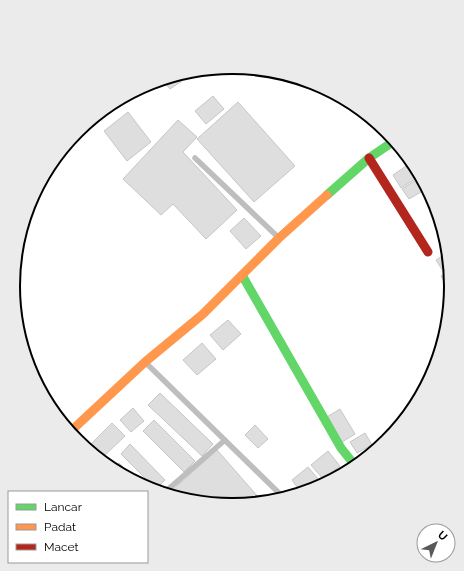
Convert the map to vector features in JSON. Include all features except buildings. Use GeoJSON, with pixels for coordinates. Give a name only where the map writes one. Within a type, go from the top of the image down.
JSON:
{"type":"FeatureCollection","features":[{"type":"Feature","properties":{"kind":"street"},"geometry":{"type":"LineString","coordinates":[[75,427],[145,362],[203,314],[279,238],[369,158],[389,144]]}},
{"type":"Feature","properties":{"kind":"street"},"geometry":{"type":"LineString","coordinates":[[369,158],[428,252]]}},
{"type":"Feature","properties":{"kind":"street"},"geometry":{"type":"LineString","coordinates":[[242,275],[341,448],[351,461]]}},
{"type":"Feature","properties":{"kind":"lane"},"geometry":{"type":"LineString","coordinates":[[195,158],[279,238]]}},
{"type":"Feature","properties":{"kind":"lane"},"geometry":{"type":"LineString","coordinates":[[145,362],[278,492]]}},
{"type":"Feature","properties":{"kind":"lane"},"geometry":{"type":"LineString","coordinates":[[170,488],[224,440]]}},
{"type":"Feature","properties":{"kind":"traffic: fast"},"geometry":{"type":"LineString","coordinates":[[327,195],[369,158],[389,144]]}},
{"type":"Feature","properties":{"kind":"traffic: fast"},"geometry":{"type":"LineString","coordinates":[[242,275],[341,448],[351,461]]}},
{"type":"Feature","properties":{"kind":"traffic: slow"},"geometry":{"type":"LineString","coordinates":[[75,427],[145,362],[203,314],[279,238],[327,195]]}},
{"type":"Feature","properties":{"kind":"traffic: jam"},"geometry":{"type":"LineString","coordinates":[[369,158],[428,252]]}}]}
